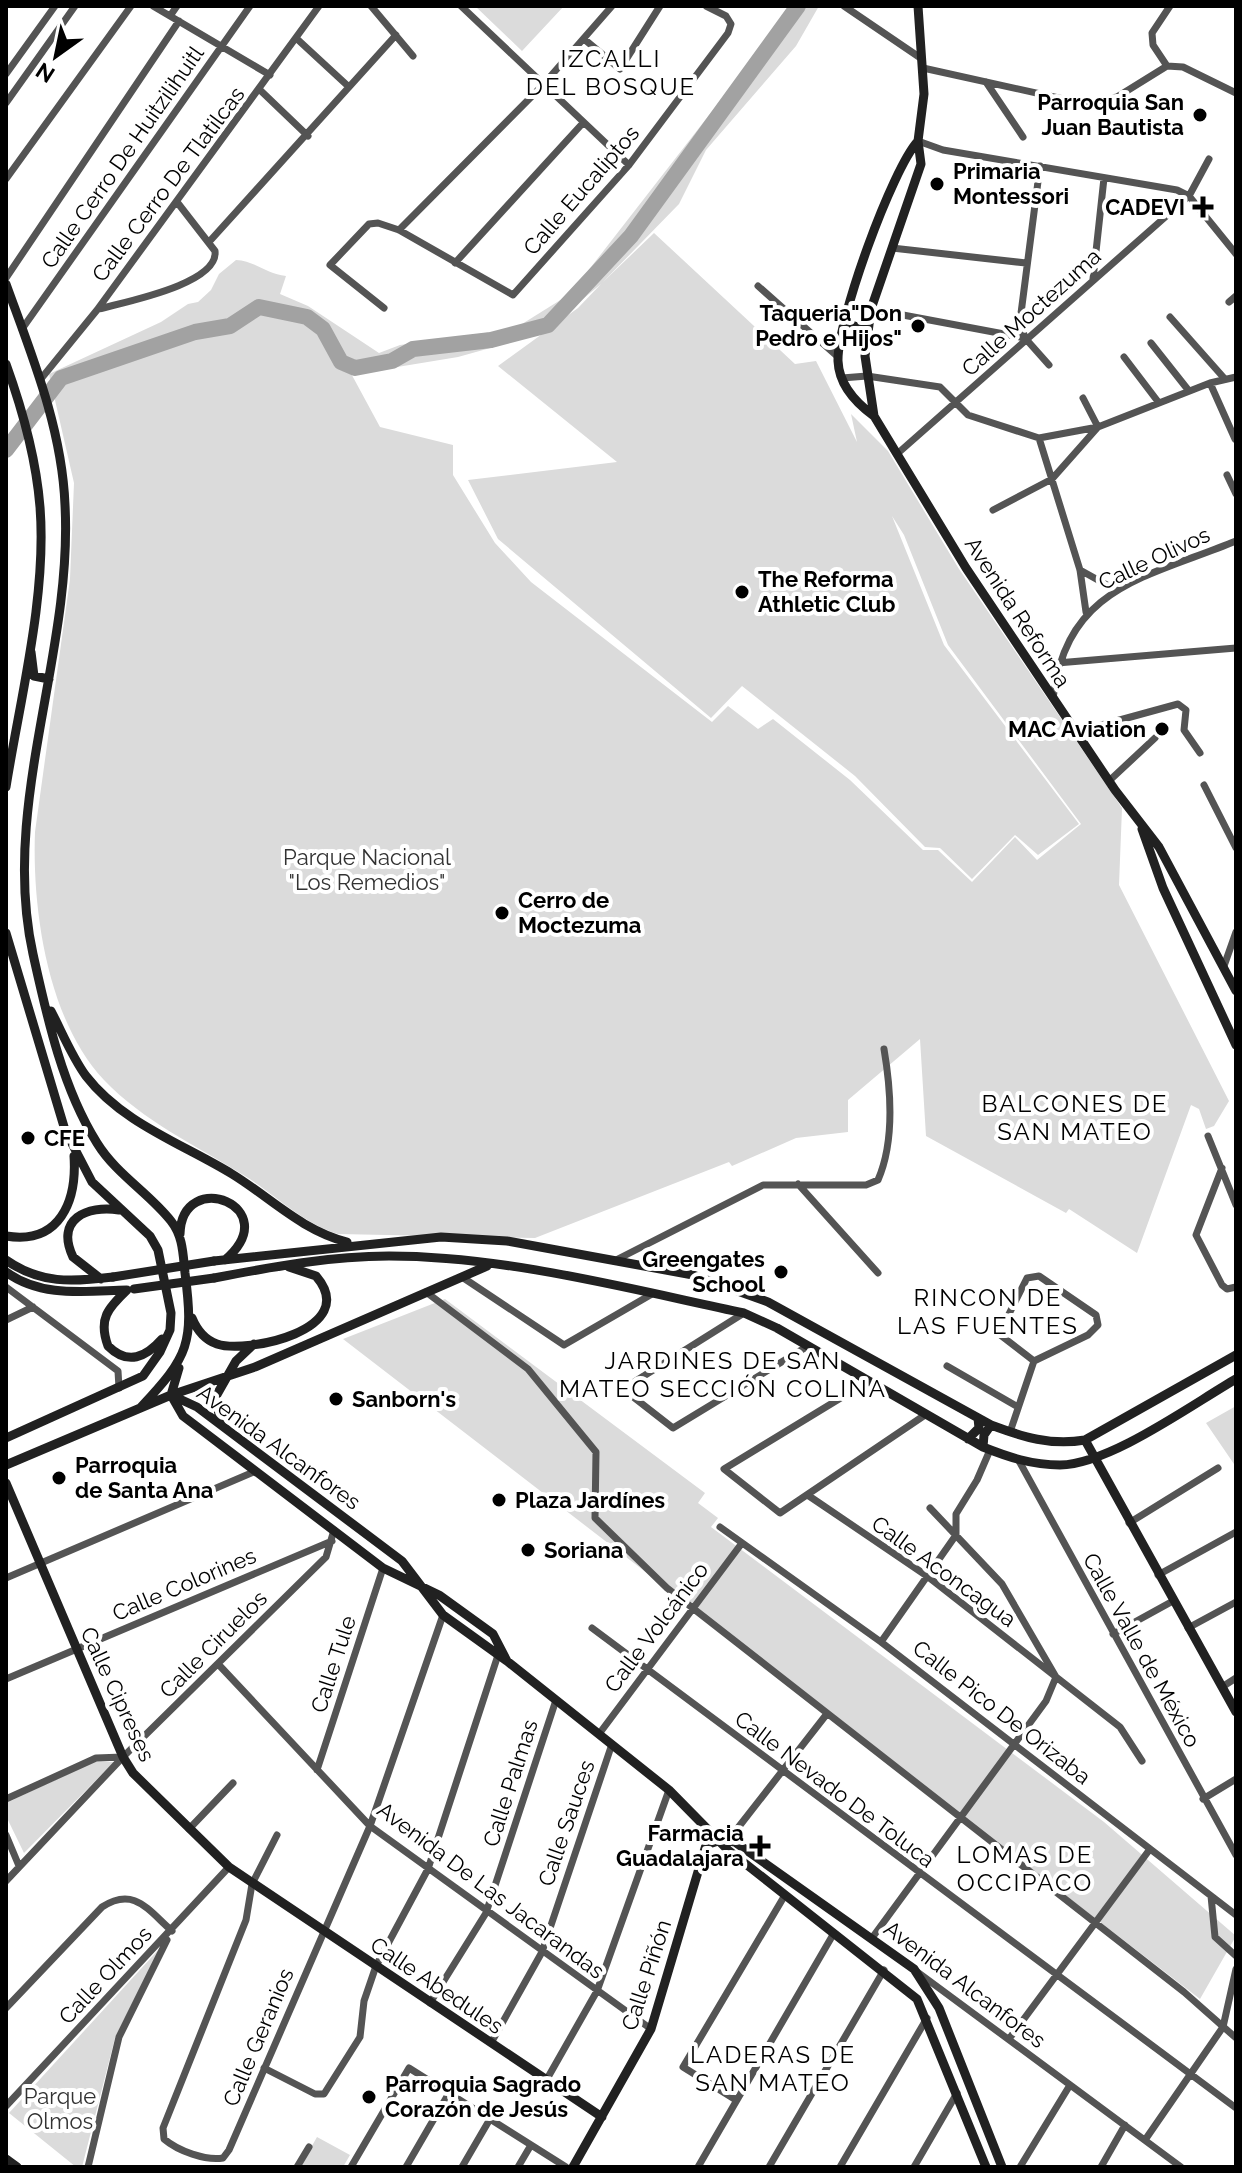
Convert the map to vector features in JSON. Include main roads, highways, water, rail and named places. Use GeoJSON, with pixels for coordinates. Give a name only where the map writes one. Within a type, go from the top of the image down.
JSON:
{"type":"FeatureCollection","features":[{"type":"Feature","properties":{"kind":"main road","name":"Avenida Reforma"},"geometry":{"type":"LineString","coordinates":[[918,6],[924,94],[918,141],[921,164],[871,309],[867,330],[867,376],[874,416],[966,568],[1109,781],[1159,847],[1236,991]]}},
{"type":"Feature","properties":{"kind":"main road","name":"Avenida Reforma"},"geometry":{"type":"LineString","coordinates":[[874,416],[858,404],[842,378],[838,357],[845,323],[904,159],[918,141]]}},
{"type":"Feature","properties":{"kind":"main road"},"geometry":{"type":"LineString","coordinates":[[6,284],[57,438],[66,507],[64,562],[24,855],[31,945],[60,1058],[97,1144],[180,1234]]}},
{"type":"Feature","properties":{"kind":"main road"},"geometry":{"type":"LineString","coordinates":[[845,323],[867,330]]}},
{"type":"Feature","properties":{"kind":"main road"},"geometry":{"type":"LineString","coordinates":[[6,364],[10,387],[22,409],[32,449],[40,509],[38,576],[6,787]]}},
{"type":"Feature","properties":{"kind":"main road"},"geometry":{"type":"LineString","coordinates":[[31,625],[31,671],[37,678],[49,679]]}},
{"type":"Feature","properties":{"kind":"main road","name":"Avenida Reforma"},"geometry":{"type":"LineString","coordinates":[[1140,822],[1163,888],[1233,1032],[1236,1045]]}},
{"type":"Feature","properties":{"kind":"main road"},"geometry":{"type":"LineString","coordinates":[[6,933],[65,1130],[92,1182],[150,1236],[158,1250],[169,1295],[170,1330],[151,1367],[119,1390],[6,1438]]}},
{"type":"Feature","properties":{"kind":"main road"},"geometry":{"type":"LineString","coordinates":[[42,996],[85,1075],[116,1105],[177,1146],[232,1174],[313,1232],[354,1244]]}},
{"type":"Feature","properties":{"kind":"main road"},"geometry":{"type":"LineString","coordinates":[[6,1236],[34,1236],[63,1215],[74,1196],[74,1149]]}},
{"type":"Feature","properties":{"kind":"main road"},"geometry":{"type":"LineString","coordinates":[[171,1395],[190,1313],[180,1234],[186,1211],[208,1197],[232,1203],[240,1211],[245,1229],[238,1249],[220,1260]]}},
{"type":"Feature","properties":{"kind":"main road"},"geometry":{"type":"LineString","coordinates":[[101,1279],[73,1257],[69,1230],[82,1213],[92,1208],[121,1210]]}},
{"type":"Feature","properties":{"kind":"main road"},"geometry":{"type":"LineString","coordinates":[[6,1260],[35,1277],[53,1281],[101,1279],[220,1260],[354,1244],[441,1237],[507,1241],[693,1275],[736,1289],[768,1302],[991,1425],[1061,1444],[1085,1440],[1236,1355]]}},
{"type":"Feature","properties":{"kind":"main road"},"geometry":{"type":"LineString","coordinates":[[6,1272],[34,1287],[51,1291],[131,1289],[282,1265],[389,1256],[490,1265],[652,1294],[744,1313],[808,1346],[986,1449],[1019,1461],[1061,1465],[1094,1460],[1236,1379]]}},
{"type":"Feature","properties":{"kind":"main road"},"geometry":{"type":"LineString","coordinates":[[190,1313],[200,1333],[214,1343],[236,1345],[308,1329],[322,1316],[325,1305],[322,1283],[308,1271],[282,1265]]}},
{"type":"Feature","properties":{"kind":"main road"},"geometry":{"type":"LineString","coordinates":[[6,1465],[171,1395],[227,1378],[490,1265]]}},
{"type":"Feature","properties":{"kind":"main road"},"geometry":{"type":"LineString","coordinates":[[131,1289],[106,1310],[103,1321],[108,1346],[126,1358],[147,1354],[170,1330]]}},
{"type":"Feature","properties":{"kind":"main road"},"geometry":{"type":"LineString","coordinates":[[225,1427],[214,1405],[236,1361],[256,1342]]}},
{"type":"Feature","properties":{"kind":"main road"},"geometry":{"type":"LineString","coordinates":[[141,1407],[182,1358]]}},
{"type":"Feature","properties":{"kind":"main road","name":"Avenida Alcanfores"},"geometry":{"type":"LineString","coordinates":[[171,1395],[184,1398],[225,1427],[402,1561],[443,1615],[499,1652]]}},
{"type":"Feature","properties":{"kind":"main road","name":"Avenida Alcanfores"},"geometry":{"type":"LineString","coordinates":[[171,1395],[183,1416],[256,1471],[333,1536],[383,1568],[451,1603],[483,1626],[507,1661],[669,1790],[728,1850],[917,1999],[986,2167]]}},
{"type":"Feature","properties":{"kind":"main road"},"geometry":{"type":"LineString","coordinates":[[968,1439],[976,1433],[978,1418]]}},
{"type":"Feature","properties":{"kind":"main road"},"geometry":{"type":"LineString","coordinates":[[1125,1419],[1134,1438]]}},
{"type":"Feature","properties":{"kind":"main road"},"geometry":{"type":"LineString","coordinates":[[986,1449],[984,1435],[991,1425]]}},
{"type":"Feature","properties":{"kind":"main road"},"geometry":{"type":"LineString","coordinates":[[1085,1440],[1236,1712]]}},
{"type":"Feature","properties":{"kind":"main road","name":"Calle Cipreses"},"geometry":{"type":"LineString","coordinates":[[6,1483],[123,1757],[133,1773],[189,1829],[252,1884]]}},
{"type":"Feature","properties":{"kind":"main road","name":"Avenida Alcanfores"},"geometry":{"type":"LineString","coordinates":[[721,1840],[735,1842],[914,1969]]}},
{"type":"Feature","properties":{"kind":"main road","name":"Calle Piñón"},"geometry":{"type":"LineString","coordinates":[[573,2167],[651,2029],[706,1845],[721,1840]]}},
{"type":"Feature","properties":{"kind":"main road","name":"Calle Abedules"},"geometry":{"type":"LineString","coordinates":[[252,1884],[602,2117]]}},
{"type":"Feature","properties":{"kind":"main road"},"geometry":{"type":"LineString","coordinates":[[903,1986],[914,1969],[939,2008],[1002,2167]]}},
{"type":"Feature","properties":{"kind":"main road"},"geometry":{"type":"LineString","coordinates":[[6,2159],[17,2167]]}},
{"type":"Feature","properties":{"kind":"waterway"},"geometry":{"type":"LineString","coordinates":[[6,450],[61,378],[195,332],[230,326],[259,307],[307,317],[323,329],[341,362],[355,368],[392,361],[413,349],[491,340],[548,325],[631,236],[798,6]]}},
{"type":"Feature","properties":{"kind":"place","name":"Parroquia San Juan Bautista"},"geometry":{"type":"Point","coordinates":[1200,115]}},
{"type":"Feature","properties":{"kind":"place","name":"Primaria Montessori"},"geometry":{"type":"Point","coordinates":[937,184]}},
{"type":"Feature","properties":{"kind":"place","name":"CADEVI"},"geometry":{"type":"Point","coordinates":[1203,207]}},
{"type":"Feature","properties":{"kind":"place","name":"Taqueria\"Don Pedro e Hijos\""},"geometry":{"type":"Point","coordinates":[918,326]}},
{"type":"Feature","properties":{"kind":"place","name":"The Reforma Athletic Club"},"geometry":{"type":"Point","coordinates":[742,592]}},
{"type":"Feature","properties":{"kind":"place","name":"MAC Aviation"},"geometry":{"type":"Point","coordinates":[1162,729]}},
{"type":"Feature","properties":{"kind":"place","name":"Cerro de Moctezuma"},"geometry":{"type":"Point","coordinates":[502,913]}},
{"type":"Feature","properties":{"kind":"place","name":"CFE"},"geometry":{"type":"Point","coordinates":[28,1138]}},
{"type":"Feature","properties":{"kind":"place","name":"Greengates School"},"geometry":{"type":"Point","coordinates":[781,1272]}},
{"type":"Feature","properties":{"kind":"place","name":"Sanborn's"},"geometry":{"type":"Point","coordinates":[336,1399]}},
{"type":"Feature","properties":{"kind":"place","name":"Parroquia de Santa Ana"},"geometry":{"type":"Point","coordinates":[59,1478]}},
{"type":"Feature","properties":{"kind":"place","name":"Plaza Jardínes"},"geometry":{"type":"Point","coordinates":[499,1500]}},
{"type":"Feature","properties":{"kind":"place","name":"Soriana"},"geometry":{"type":"Point","coordinates":[528,1550]}},
{"type":"Feature","properties":{"kind":"place","name":"Farmacia Guadalajara"},"geometry":{"type":"Point","coordinates":[760,1846]}},
{"type":"Feature","properties":{"kind":"place","name":"Parroquia Sagrado Corazón de Jesús"},"geometry":{"type":"Point","coordinates":[369,2097]}},
{"type":"Feature","properties":{"kind":"district","name":"IZCALLI DEL BOSQUE"},"geometry":{"type":"Point","coordinates":[611,72]}},
{"type":"Feature","properties":{"kind":"district","name":"BALCONES DE SAN MATEO"},"geometry":{"type":"Point","coordinates":[1075,1117]}},
{"type":"Feature","properties":{"kind":"district","name":"RINCON DE LAS FUENTES"},"geometry":{"type":"Point","coordinates":[988,1311]}},
{"type":"Feature","properties":{"kind":"district","name":"JARDINES DE SAN MATEO SECCIÓN COLINA"},"geometry":{"type":"Point","coordinates":[723,1374]}},
{"type":"Feature","properties":{"kind":"district","name":"LOMAS DE OCCIPACO"},"geometry":{"type":"Point","coordinates":[1025,1868]}},
{"type":"Feature","properties":{"kind":"district","name":"LADERAS DE SAN MATEO"},"geometry":{"type":"Point","coordinates":[773,2068]}},
{"type":"Feature","properties":{"kind":"park label","name":"Parque Nacional \"Los Remedios\""},"geometry":{"type":"Point","coordinates":[367,870]}},
{"type":"Feature","properties":{"kind":"park label","name":"Parque Olmos"},"geometry":{"type":"Point","coordinates":[60,2108]}}]}
